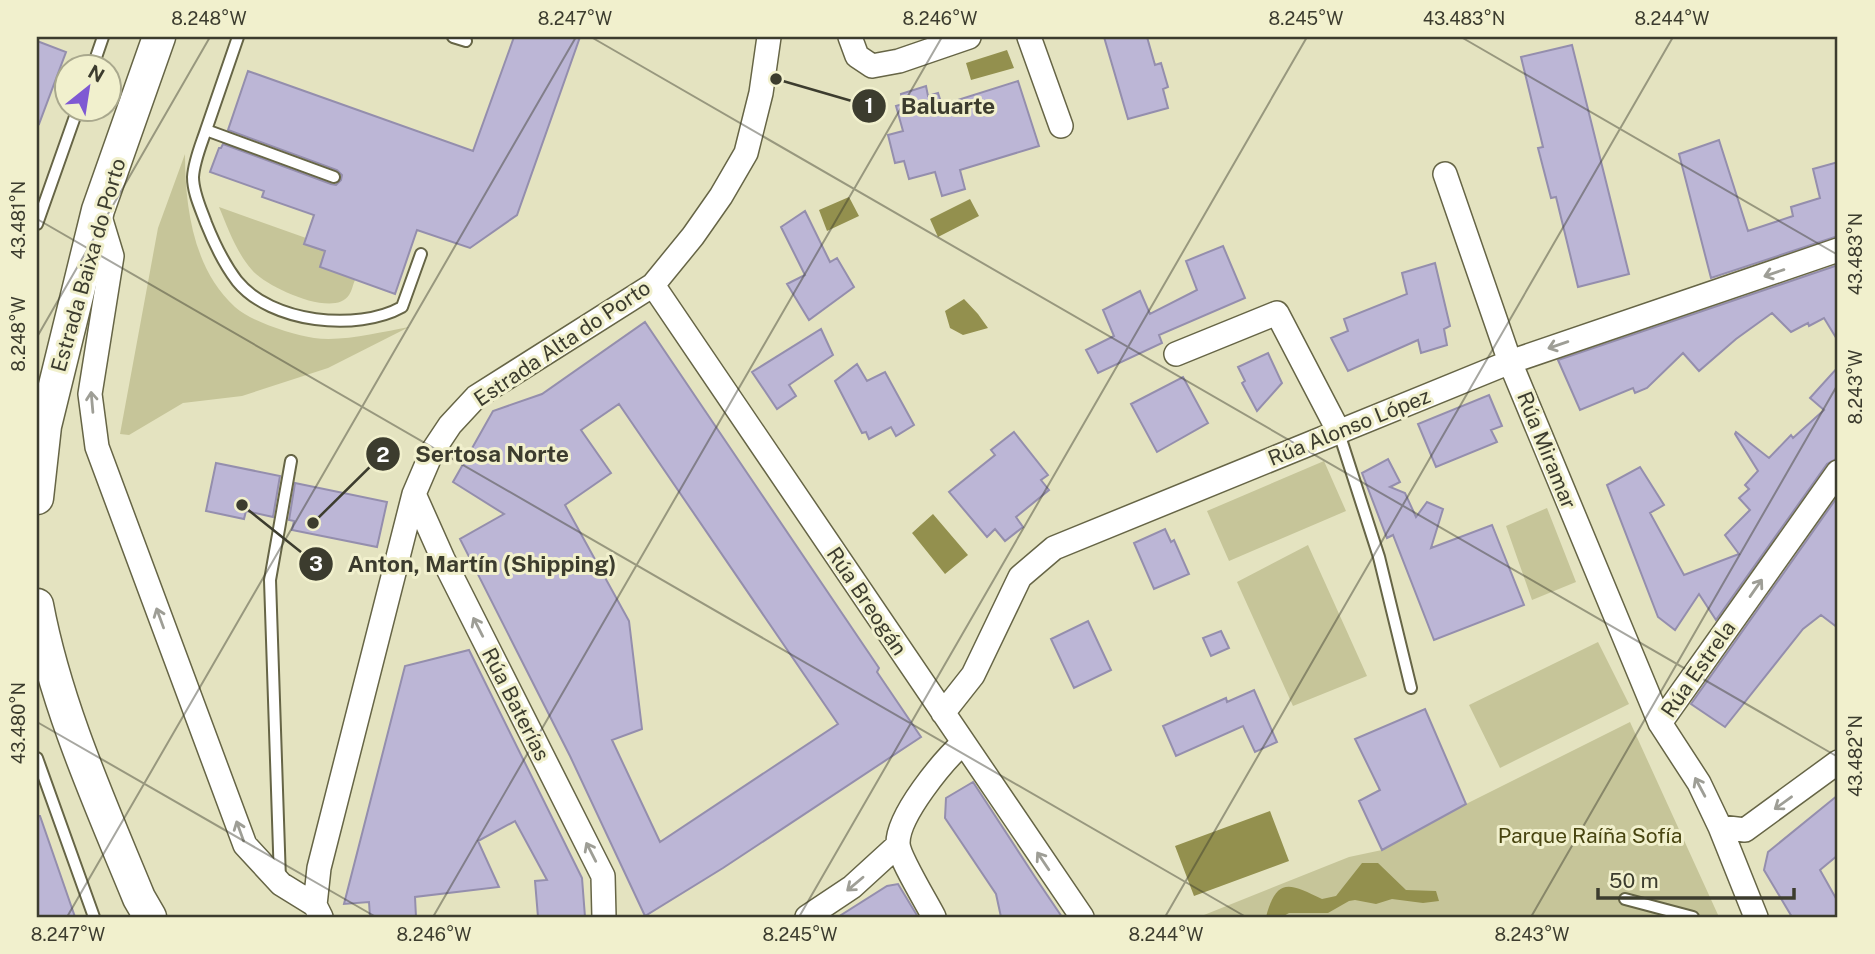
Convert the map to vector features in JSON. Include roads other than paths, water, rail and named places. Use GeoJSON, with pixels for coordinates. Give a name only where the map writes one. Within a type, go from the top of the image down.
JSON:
{"type":"FeatureCollection","features":[{"type":"Feature","properties":{"kind":"main road","name":"Estrada Baixa do Porto"},"geometry":{"type":"LineString","coordinates":[[37,498],[45,426],[98,210],[159,37]]}},
{"type":"Feature","properties":{"kind":"main road"},"geometry":{"type":"LineString","coordinates":[[37,605],[51,666],[83,757],[144,911]]}},
{"type":"Feature","properties":{"kind":"street","name":"Estrada Alta do Porto"},"geometry":{"type":"LineString","coordinates":[[318,911],[319,869],[414,494],[432,452],[450,425],[476,397],[653,285],[721,197],[746,153],[761,93],[769,37]]}},
{"type":"Feature","properties":{"kind":"street"},"geometry":{"type":"LineString","coordinates":[[850,37],[857,56],[872,66],[899,61],[969,37]]}},
{"type":"Feature","properties":{"kind":"street"},"geometry":{"type":"LineString","coordinates":[[1029,37],[1061,126]]}},
{"type":"Feature","properties":{"kind":"street","name":"Rúa Miramar"},"geometry":{"type":"LineString","coordinates":[[1445,174],[1510,362],[1660,723]]}},
{"type":"Feature","properties":{"kind":"street"},"geometry":{"type":"LineString","coordinates":[[98,210],[112,256],[90,394],[97,447],[245,845],[281,884],[318,911]]}},
{"type":"Feature","properties":{"kind":"street","name":"Rúa Alonso López"},"geometry":{"type":"LineString","coordinates":[[943,713],[973,675],[1020,577],[1054,548],[1510,362],[1838,250]]}},
{"type":"Feature","properties":{"kind":"street","name":"Rúa Breogán"},"geometry":{"type":"LineString","coordinates":[[653,285],[1082,917]]}},
{"type":"Feature","properties":{"kind":"street"},"geometry":{"type":"LineString","coordinates":[[1176,354],[1277,313],[1338,430]]}},
{"type":"Feature","properties":{"kind":"street","name":"Rúa Estrela"},"geometry":{"type":"LineString","coordinates":[[1756,917],[1720,827],[1699,783],[1660,723],[1838,472]]}},
{"type":"Feature","properties":{"kind":"street","name":"Rúa Baterías"},"geometry":{"type":"LineString","coordinates":[[414,494],[443,559],[603,876],[604,917]]}},
{"type":"Feature","properties":{"kind":"street"},"geometry":{"type":"LineString","coordinates":[[934,917],[898,845],[901,826],[944,759],[963,743]]}},
{"type":"Feature","properties":{"kind":"street"},"geometry":{"type":"LineString","coordinates":[[1720,827],[1745,831],[1838,762]]}},
{"type":"Feature","properties":{"kind":"street"},"geometry":{"type":"LineString","coordinates":[[807,917],[852,887],[898,845]]}},
{"type":"Feature","properties":{"kind":"lane"},"geometry":{"type":"LineString","coordinates":[[238,37],[196,162],[194,190],[212,236],[237,281],[252,295],[273,307],[305,317],[370,319],[402,307],[421,254]]}},
{"type":"Feature","properties":{"kind":"lane"},"geometry":{"type":"LineString","coordinates":[[453,37],[466,41]]}},
{"type":"Feature","properties":{"kind":"lane"},"geometry":{"type":"LineString","coordinates":[[37,224],[73,122]]}},
{"type":"Feature","properties":{"kind":"lane"},"geometry":{"type":"LineString","coordinates":[[206,130],[334,177]]}},
{"type":"Feature","properties":{"kind":"lane"},"geometry":{"type":"LineString","coordinates":[[1338,430],[1379,557],[1411,688]]}},
{"type":"Feature","properties":{"kind":"lane"},"geometry":{"type":"LineString","coordinates":[[281,884],[270,580],[291,461]]}},
{"type":"Feature","properties":{"kind":"lane"},"geometry":{"type":"LineString","coordinates":[[37,758],[94,917]]}},
{"type":"Feature","properties":{"kind":"lane"},"geometry":{"type":"LineString","coordinates":[[1625,899],[1693,917]]}},
{"type":"Feature","properties":{"kind":"place","name":"Baluarte"},"geometry":{"type":"Point","coordinates":[776,79]}},
{"type":"Feature","properties":{"kind":"place","name":"Anton, Martín (Shipping)"},"geometry":{"type":"Point","coordinates":[242,505]}},
{"type":"Feature","properties":{"kind":"place","name":"Sertosa Norte"},"geometry":{"type":"Point","coordinates":[313,523]}},
{"type":"Feature","properties":{"kind":"park label","name":"Parque Raíña Sofía"},"geometry":{"type":"Point","coordinates":[1590,835]}}]}
